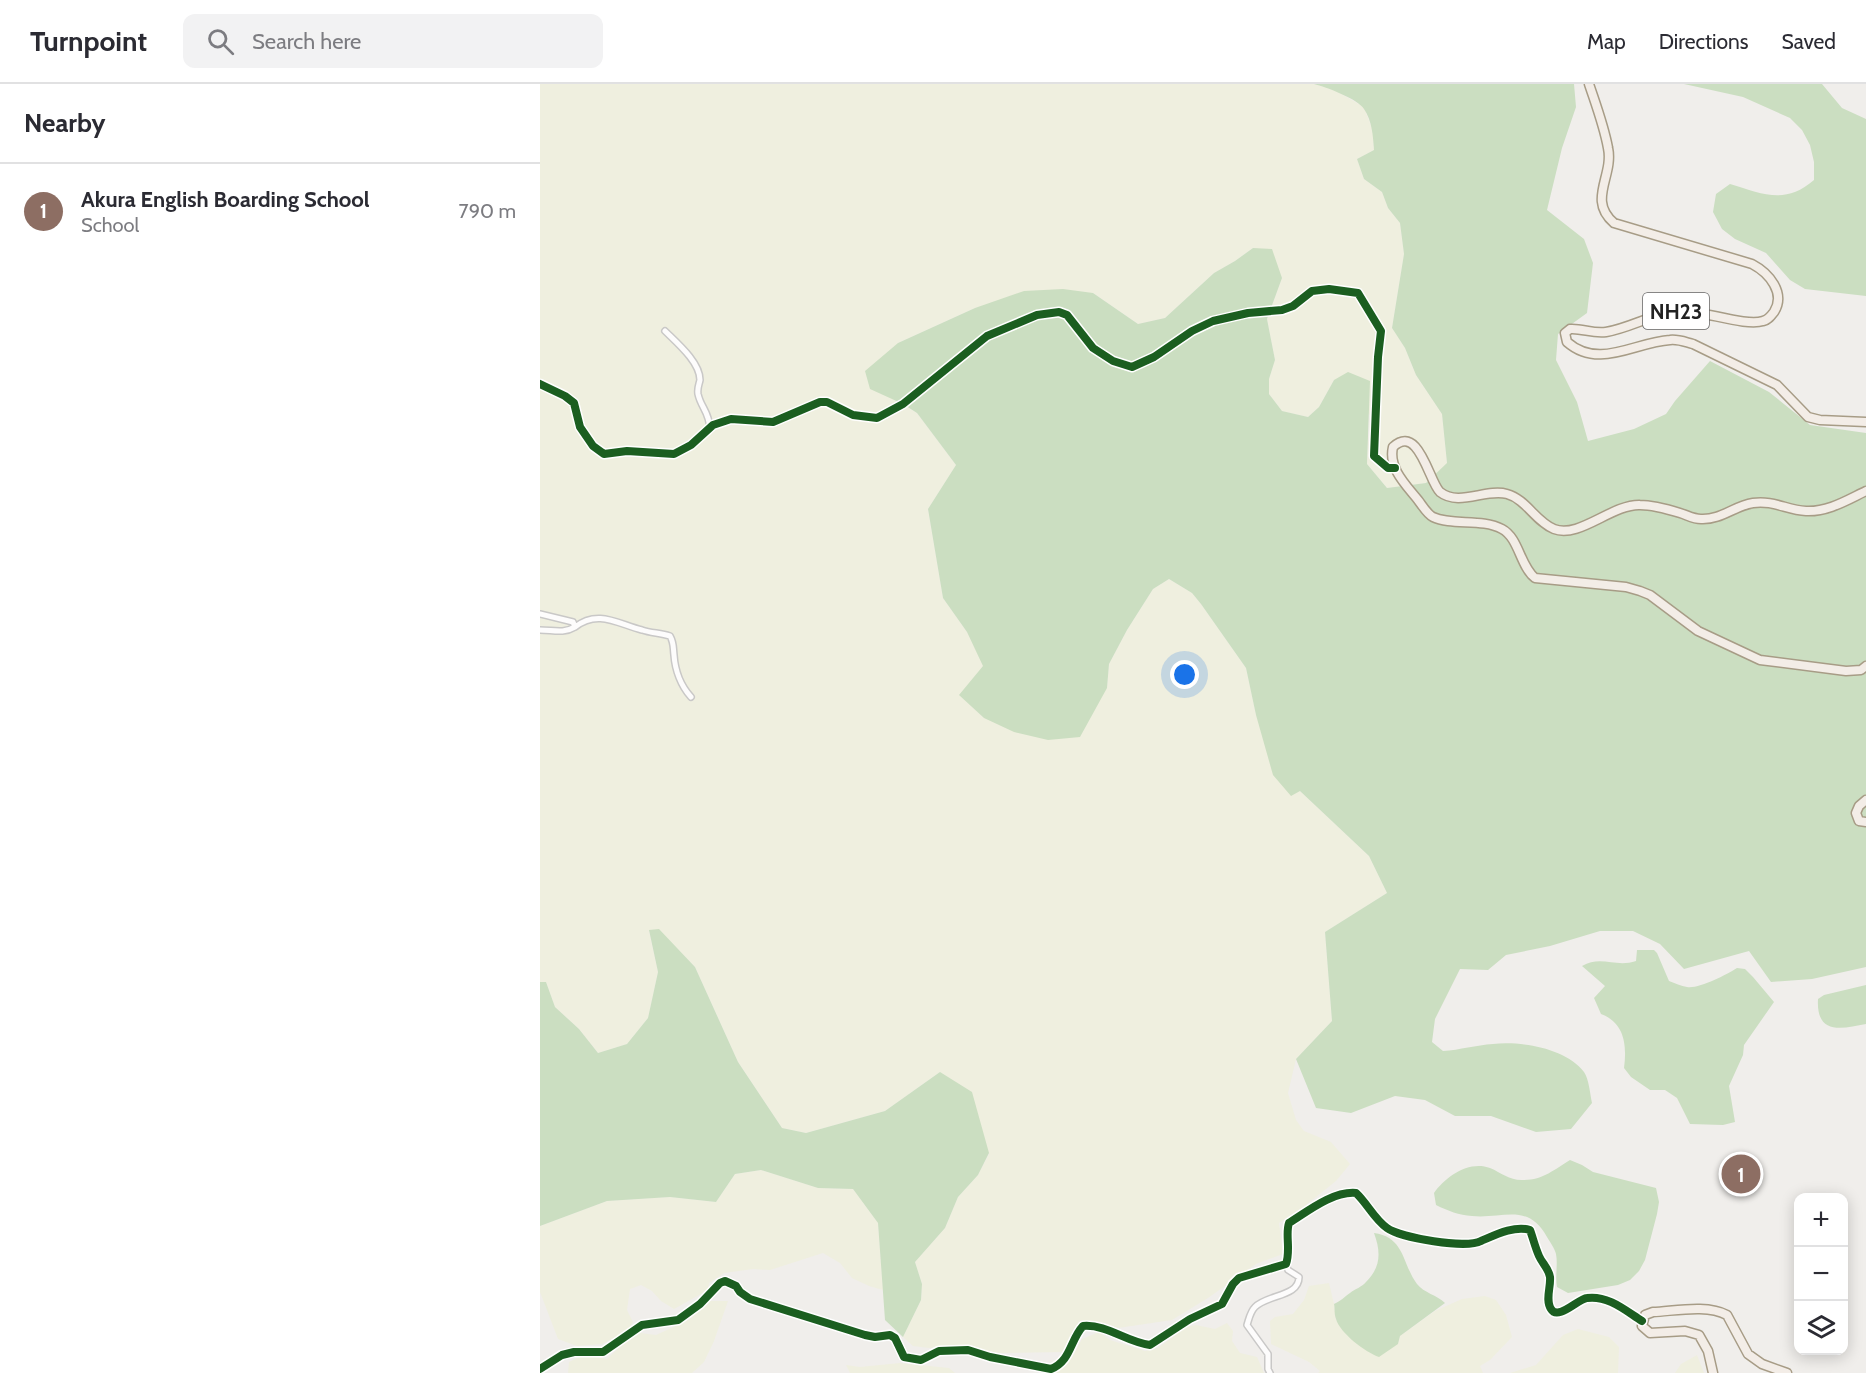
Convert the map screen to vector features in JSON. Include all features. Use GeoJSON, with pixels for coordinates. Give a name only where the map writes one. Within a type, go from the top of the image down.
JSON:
{"type":"FeatureCollection","features":[{"type":"Feature","properties":{"kind":"main road","name":"NH23"},"geometry":{"type":"LineString","coordinates":[[1589,84],[1609,150],[1607,176],[1601,202],[1608,218],[1614,223],[1752,264],[1760,268],[1775,284],[1778,302],[1770,318],[1764,321],[1753,322],[1697,312],[1677,311],[1663,313],[1607,332],[1570,329],[1565,333],[1567,342],[1580,351],[1603,354],[1617,353],[1659,341],[1683,341],[1777,386],[1808,417],[1866,423]]}},
{"type":"Feature","properties":{"kind":"main road"},"geometry":{"type":"LineString","coordinates":[[1866,491],[1818,511],[1804,511],[1766,502],[1744,505],[1719,517],[1707,519],[1692,518],[1666,509],[1633,505],[1621,508],[1578,528],[1564,531],[1550,528],[1510,495],[1498,493],[1448,497],[1438,490],[1423,457],[1414,446],[1408,443],[1399,443],[1393,447],[1392,459],[1401,480],[1433,516],[1493,525],[1506,532],[1535,578],[1626,587],[1640,591],[1691,627],[1760,660],[1846,671],[1861,670],[1866,666]]}},
{"type":"Feature","properties":{"kind":"main road"},"geometry":{"type":"LineString","coordinates":[[1866,800],[1859,806],[1856,813],[1858,821],[1866,822]]}},
{"type":"Feature","properties":{"kind":"main road"},"geometry":{"type":"LineString","coordinates":[[1713,1373],[1708,1351],[1699,1335],[1685,1331],[1650,1333],[1644,1329],[1642,1321],[1645,1315],[1653,1312],[1710,1310],[1721,1312],[1727,1315],[1748,1354],[1762,1364],[1787,1373]]}},
{"type":"Feature","properties":{"kind":"street"},"geometry":{"type":"LineString","coordinates":[[540,384],[565,396],[574,404],[579,427],[593,446],[604,453],[627,451],[674,454],[691,445],[710,429],[731,419],[773,422],[820,402],[827,402],[853,415],[877,418],[903,404],[987,336],[1037,315],[1059,312],[1068,315],[1093,348],[1113,361],[1132,367],[1154,357],[1192,331],[1214,321],[1248,313],[1282,310],[1293,306],[1312,291],[1329,288],[1358,293],[1381,331],[1374,456],[1388,468],[1395,468]]}},
{"type":"Feature","properties":{"kind":"street"},"geometry":{"type":"LineString","coordinates":[[665,331],[687,351],[694,365],[700,379],[698,394],[708,413],[710,429]]}},
{"type":"Feature","properties":{"kind":"street"},"geometry":{"type":"LineString","coordinates":[[540,614],[573,622],[575,627]]}},
{"type":"Feature","properties":{"kind":"street"},"geometry":{"type":"LineString","coordinates":[[540,630],[556,632],[569,630],[581,622],[602,618],[670,636],[674,644],[673,653],[683,688],[691,697]]}},
{"type":"Feature","properties":{"kind":"street"},"geometry":{"type":"LineString","coordinates":[[1270,1373],[1268,1353],[1247,1325],[1254,1308],[1265,1300],[1294,1291],[1299,1284],[1299,1277],[1288,1270],[1287,1264],[1289,1223],[1343,1192],[1356,1193],[1388,1229],[1431,1241],[1466,1245],[1479,1243],[1519,1228],[1530,1230],[1540,1258],[1550,1273],[1551,1284],[1548,1299],[1553,1312],[1566,1310],[1584,1298],[1595,1297],[1612,1302],[1642,1321]]}},
{"type":"Feature","properties":{"kind":"street"},"geometry":{"type":"LineString","coordinates":[[540,1369],[562,1355],[574,1352],[603,1352],[642,1325],[678,1320],[725,1281],[736,1286],[750,1299],[865,1335],[875,1337],[890,1335],[895,1338],[904,1357],[921,1360],[939,1351],[968,1350],[990,1357],[1051,1369],[1065,1360],[1074,1338],[1083,1326],[1105,1328],[1115,1334],[1150,1345],[1190,1319],[1222,1304],[1239,1278],[1287,1264]]}},
{"type":"Feature","properties":{"kind":"green space"},"geometry":{"type":"Polygon","coordinates":[[[540,84],[1314,84],[1331,88],[1364,107],[1373,131],[1374,150],[1357,159],[1364,179],[1382,192],[1388,208],[1400,223],[1404,254],[1392,328],[1405,348],[1416,375],[1442,414],[1447,464],[1426,483],[1387,488],[1367,464],[1370,415],[1334,380],[1319,407],[1308,417],[1282,411],[1269,394],[1269,379],[1275,360],[1267,319],[1282,278],[1253,248],[1214,273],[1165,318],[1138,324],[1093,293],[975,308],[898,343],[903,404],[917,413],[956,465],[928,509],[943,598],[967,632],[984,666],[960,695],[984,718],[1107,688],[1109,664],[1127,630],[1153,589],[1169,579],[1192,593],[1246,668],[1256,715],[1300,791],[1369,856],[1387,893],[1325,932],[1332,1021],[1296,1059],[1288,1093],[1296,1120],[1304,1131],[1331,1142],[1350,1164],[1336,1181],[1279,1223],[1283,1254],[1256,1264],[1172,1320],[1118,1328],[1087,1321],[1073,1332],[1064,1352],[998,1353],[951,1345],[929,1348],[913,1346],[903,1337],[921,1300],[922,1284],[915,1262],[945,1228],[958,1197],[978,1175],[989,1154],[940,1072],[885,1111],[806,1133],[782,1128],[738,1062],[695,967],[659,930],[649,931],[658,972],[648,1018],[627,1044],[598,1053],[579,1029],[555,1007],[546,982],[540,982],[540,84]]]}},
{"type":"Feature","properties":{"kind":"green space"},"geometry":{"type":"Polygon","coordinates":[[[1314,84],[1574,84],[1576,107],[1562,148],[1547,210],[1584,239],[1593,263],[1587,313],[1558,334],[1556,360],[1577,402],[1588,441],[1634,429],[1666,414],[1710,361],[1769,392],[1810,425],[1866,433],[1866,967],[1812,979],[1771,982],[1749,951],[1684,969],[1660,944],[1633,931],[1600,931],[1550,946],[1506,955],[1488,970],[1460,969],[1435,1019],[1432,1042],[1443,1051],[1504,1043],[1529,1045],[1566,1057],[1586,1075],[1592,1103],[1571,1129],[1536,1132],[1491,1116],[1455,1116],[1425,1100],[1395,1096],[1351,1113],[1316,1108],[1296,1059],[1332,1021],[1325,932],[1387,893],[1369,856],[1300,791],[1291,796],[1273,775],[1256,715],[1246,668],[1192,593],[1169,579],[1153,589],[1127,630],[1109,664],[1107,688],[1080,737],[1048,740],[1014,732],[984,718],[959,695],[983,666],[967,632],[943,598],[928,509],[956,465],[917,413],[870,389],[865,371],[898,343],[975,308],[1024,291],[1063,289],[1093,293],[1138,324],[1165,318],[1214,273],[1253,248],[1272,249],[1282,278],[1267,319],[1275,360],[1269,379],[1269,394],[1282,411],[1308,417],[1319,407],[1334,380],[1348,372],[1370,381],[1367,464],[1387,488],[1426,483],[1447,463],[1442,414],[1416,375],[1405,348],[1392,328],[1404,254],[1400,223],[1388,208],[1382,192],[1364,179],[1357,159],[1374,150],[1373,134],[1364,109],[1349,97],[1314,84]]]}},
{"type":"Feature","properties":{"kind":"green space"},"geometry":{"type":"Polygon","coordinates":[[[1684,84],[1822,84],[1842,108],[1866,119],[1866,296],[1805,289],[1790,280],[1766,253],[1735,239],[1722,229],[1713,212],[1716,194],[1730,184],[1774,195],[1793,193],[1803,188],[1814,180],[1814,162],[1810,145],[1802,130],[1790,118],[1743,97],[1684,84]]]}},
{"type":"Feature","properties":{"kind":"green space"},"geometry":{"type":"Polygon","coordinates":[[[659,929],[695,967],[738,1062],[782,1128],[806,1133],[885,1111],[940,1072],[972,1092],[989,1153],[978,1175],[958,1197],[945,1228],[915,1262],[922,1284],[921,1300],[903,1337],[885,1320],[878,1223],[853,1189],[818,1188],[761,1170],[735,1174],[716,1202],[670,1197],[607,1201],[540,1226],[540,982],[546,982],[555,1007],[579,1029],[598,1053],[627,1044],[648,1018],[658,972],[649,930],[659,929]]]}},
{"type":"Feature","properties":{"kind":"green space"},"geometry":{"type":"Polygon","coordinates":[[[1637,950],[1654,950],[1669,981],[1687,987],[1705,984],[1737,968],[1745,969],[1774,1002],[1744,1045],[1743,1055],[1729,1086],[1735,1122],[1723,1125],[1690,1124],[1677,1098],[1665,1090],[1650,1090],[1631,1077],[1624,1068],[1625,1052],[1620,1029],[1609,1018],[1601,1014],[1594,998],[1605,986],[1582,966],[1602,961],[1629,963],[1636,961],[1637,950]]]}},
{"type":"Feature","properties":{"kind":"green space"},"geometry":{"type":"Polygon","coordinates":[[[1866,985],[1866,1024],[1839,1028],[1826,1024],[1821,1019],[1818,999],[1824,995],[1866,985]]]}},
{"type":"Feature","properties":{"kind":"green space"},"geometry":{"type":"Polygon","coordinates":[[[1570,1160],[1593,1172],[1656,1188],[1659,1202],[1645,1260],[1630,1280],[1618,1285],[1568,1293],[1557,1287],[1555,1252],[1540,1226],[1532,1219],[1514,1214],[1467,1215],[1436,1205],[1434,1193],[1444,1181],[1466,1168],[1482,1166],[1514,1179],[1531,1180],[1570,1160]]]}},
{"type":"Feature","properties":{"kind":"green space"},"geometry":{"type":"Polygon","coordinates":[[[761,1170],[818,1188],[853,1189],[878,1223],[883,1290],[852,1278],[840,1263],[823,1253],[770,1270],[753,1269],[724,1273],[709,1283],[708,1290],[674,1309],[641,1285],[630,1289],[627,1310],[633,1322],[627,1331],[602,1344],[577,1346],[558,1339],[540,1292],[540,1226],[607,1201],[670,1197],[716,1202],[735,1174],[761,1170]]]}},
{"type":"Feature","properties":{"kind":"green space"},"geometry":{"type":"Polygon","coordinates":[[[1374,1233],[1392,1240],[1402,1252],[1417,1284],[1445,1303],[1400,1336],[1398,1344],[1379,1357],[1360,1346],[1342,1330],[1335,1317],[1334,1304],[1364,1284],[1375,1271],[1378,1247],[1374,1233]]]}},
{"type":"Feature","properties":{"kind":"green space"},"geometry":{"type":"Polygon","coordinates":[[[1329,1283],[1336,1320],[1398,1344],[1400,1336],[1435,1311],[1462,1299],[1485,1296],[1496,1300],[1506,1315],[1512,1337],[1490,1360],[1480,1366],[1483,1373],[1318,1373],[1320,1371],[1309,1362],[1271,1344],[1270,1321],[1275,1317],[1293,1314],[1304,1300],[1309,1286],[1329,1283]]]}},
{"type":"Feature","properties":{"kind":"green space"},"geometry":{"type":"Polygon","coordinates":[[[708,1301],[728,1301],[704,1362],[692,1373],[568,1373],[569,1362],[583,1355],[607,1359],[628,1339],[640,1333],[656,1335],[678,1325],[691,1318],[708,1301]]]}},
{"type":"Feature","properties":{"kind":"green space"},"geometry":{"type":"Polygon","coordinates":[[[1227,1323],[1233,1331],[1232,1341],[1240,1353],[1257,1357],[1264,1373],[1055,1373],[1072,1357],[1082,1339],[1099,1332],[1110,1340],[1145,1351],[1158,1348],[1186,1327],[1196,1325],[1215,1329],[1227,1323]]]}},
{"type":"Feature","properties":{"kind":"green space"},"geometry":{"type":"Polygon","coordinates":[[[1578,1329],[1609,1337],[1619,1347],[1618,1373],[1510,1373],[1536,1365],[1563,1335],[1578,1329]]]}},
{"type":"Feature","properties":{"kind":"green space"},"geometry":{"type":"Polygon","coordinates":[[[1697,1355],[1704,1373],[1675,1373],[1681,1364],[1697,1355]]]}},
{"type":"Feature","properties":{"kind":"green space"},"geometry":{"type":"Polygon","coordinates":[[[900,1363],[949,1368],[955,1373],[850,1373],[846,1365],[860,1367],[900,1363]]]}},
{"type":"Feature","properties":{"kind":"cycle path"},"geometry":{"type":"LineString","coordinates":[[540,384],[574,403],[580,427],[593,446],[604,454],[627,451],[674,454],[691,445],[713,425],[731,419],[773,422],[820,402],[827,402],[853,415],[877,418],[903,404],[987,336],[1037,315],[1059,312],[1067,315],[1093,348],[1113,361],[1132,367],[1154,357],[1192,331],[1213,321],[1248,313],[1282,310],[1293,306],[1312,291],[1329,289],[1358,293],[1381,331],[1374,456],[1388,468],[1395,468]]}},
{"type":"Feature","properties":{"kind":"cycle path"},"geometry":{"type":"LineString","coordinates":[[540,1369],[562,1355],[574,1352],[603,1352],[642,1325],[678,1320],[725,1281],[736,1286],[750,1299],[865,1335],[875,1337],[890,1335],[895,1338],[904,1357],[921,1360],[939,1351],[968,1350],[990,1357],[1051,1369],[1063,1361],[1083,1326],[1108,1330],[1150,1345],[1190,1319],[1222,1304],[1239,1278],[1286,1264],[1289,1223],[1330,1198],[1347,1193],[1356,1193],[1387,1228],[1419,1239],[1462,1244],[1481,1241],[1512,1230],[1530,1230],[1539,1256],[1549,1274],[1548,1302],[1554,1312],[1563,1311],[1583,1299],[1595,1298],[1609,1301],[1642,1321]]}},
{"type":"Feature","properties":{"kind":"place","name":"Akura English Boarding School"},"geometry":{"type":"Point","coordinates":[1741,1174]}}]}
